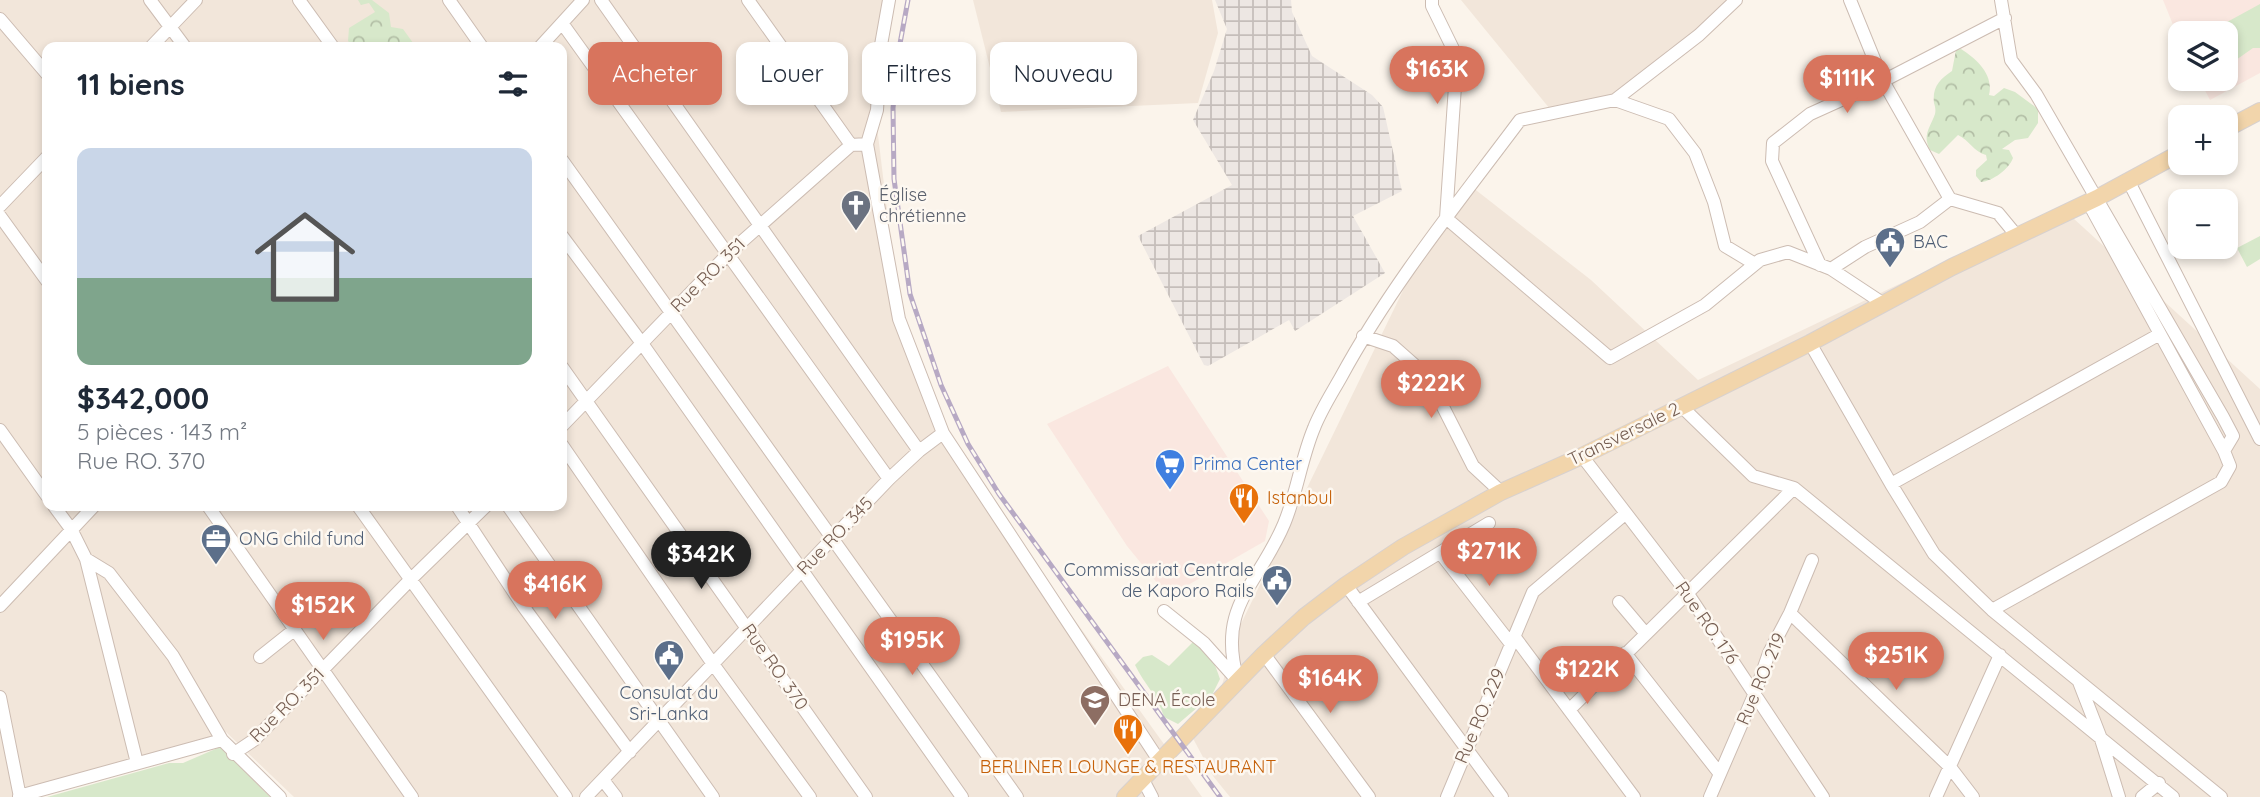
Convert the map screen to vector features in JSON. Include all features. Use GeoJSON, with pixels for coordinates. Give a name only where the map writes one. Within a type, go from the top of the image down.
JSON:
{"type":"FeatureCollection","features":[{"type":"Feature","properties":{"kind":"main road"},"geometry":{"type":"LineString","coordinates":[[2238,123],[2260,111]]}},
{"type":"Feature","properties":{"kind":"main road","name":"Transversale 2"},"geometry":{"type":"LineString","coordinates":[[1125,797],[1264,653],[1304,617],[1403,547],[1501,492],[1582,456],[1810,343],[2168,159]]}},
{"type":"Feature","properties":{"kind":"street"},"geometry":{"type":"LineString","coordinates":[[150,0],[181,42]]}},
{"type":"Feature","properties":{"kind":"street"},"geometry":{"type":"LineString","coordinates":[[156,42],[196,0]]}},
{"type":"Feature","properties":{"kind":"street"},"geometry":{"type":"LineString","coordinates":[[299,0],[329,42]]}},
{"type":"Feature","properties":{"kind":"street"},"geometry":{"type":"LineString","coordinates":[[449,0],[478,42]]}},
{"type":"Feature","properties":{"kind":"street"},"geometry":{"type":"LineString","coordinates":[[545,42],[583,0]]}},
{"type":"Feature","properties":{"kind":"street"},"geometry":{"type":"LineString","coordinates":[[601,0],[919,451]]}},
{"type":"Feature","properties":{"kind":"street"},"geometry":{"type":"LineString","coordinates":[[748,0],[851,145],[867,144]]}},
{"type":"Feature","properties":{"kind":"street"},"geometry":{"type":"LineString","coordinates":[[889,0],[881,46],[877,110],[867,144],[899,319],[943,433],[1160,762]]}},
{"type":"Feature","properties":{"kind":"street"},"geometry":{"type":"LineString","coordinates":[[1432,0],[1432,6],[1457,57],[1446,218]]}},
{"type":"Feature","properties":{"kind":"street"},"geometry":{"type":"LineString","coordinates":[[1238,681],[1231,657],[1232,629],[1241,600],[1285,522],[1314,427],[1363,336],[1446,218],[1520,120],[1615,100],[1699,35],[1736,0]]}},
{"type":"Feature","properties":{"kind":"street"},"geometry":{"type":"LineString","coordinates":[[1850,0],[1883,81],[1950,199],[1998,214],[2017,236]]}},
{"type":"Feature","properties":{"kind":"street"},"geometry":{"type":"LineString","coordinates":[[1992,610],[2221,482],[2230,466],[2036,94],[2011,60],[2001,0]]}},
{"type":"Feature","properties":{"kind":"street"},"geometry":{"type":"LineString","coordinates":[[1826,267],[1772,161],[1773,143],[1810,114],[1883,81],[2005,18]]}},
{"type":"Feature","properties":{"kind":"street"},"geometry":{"type":"LineString","coordinates":[[0,19],[42,68]]}},
{"type":"Feature","properties":{"kind":"street"},"geometry":{"type":"LineString","coordinates":[[562,23],[889,479]]}},
{"type":"Feature","properties":{"kind":"street"},"geometry":{"type":"LineString","coordinates":[[1615,100],[1669,119],[1695,153],[1714,202],[1724,246],[1755,264]]}},
{"type":"Feature","properties":{"kind":"street","name":"Rue RO. 351"},"geometry":{"type":"LineString","coordinates":[[567,421],[729,253],[851,145]]}},
{"type":"Feature","properties":{"kind":"street"},"geometry":{"type":"LineString","coordinates":[[0,206],[42,162]]}},
{"type":"Feature","properties":{"kind":"street"},"geometry":{"type":"LineString","coordinates":[[567,167],[1017,797]]}},
{"type":"Feature","properties":{"kind":"street"},"geometry":{"type":"LineString","coordinates":[[2128,180],[2260,439]]}},
{"type":"Feature","properties":{"kind":"street"},"geometry":{"type":"LineString","coordinates":[[1826,267],[1920,222],[1950,199]]}},
{"type":"Feature","properties":{"kind":"street"},"geometry":{"type":"LineString","coordinates":[[2092,200],[2232,436],[2224,450]]}},
{"type":"Feature","properties":{"kind":"street"},"geometry":{"type":"LineString","coordinates":[[0,216],[42,274]]}},
{"type":"Feature","properties":{"kind":"street"},"geometry":{"type":"LineString","coordinates":[[1446,218],[1610,358],[1704,305],[1760,260],[1788,252],[1826,267],[1884,303]]}},
{"type":"Feature","properties":{"kind":"street"},"geometry":{"type":"LineString","coordinates":[[567,243],[641,342],[962,797]]}},
{"type":"Feature","properties":{"kind":"street"},"geometry":{"type":"LineString","coordinates":[[1891,484],[2160,334]]}},
{"type":"Feature","properties":{"kind":"street"},"geometry":{"type":"LineString","coordinates":[[1363,336],[1393,346],[1419,369],[1437,395],[1472,466],[1501,492]]}},
{"type":"Feature","properties":{"kind":"street"},"geometry":{"type":"LineString","coordinates":[[1810,343],[1934,554],[1992,610],[2221,797]]}},
{"type":"Feature","properties":{"kind":"street","name":"Rue RO. 370"},"geometry":{"type":"LineString","coordinates":[[567,374],[866,797]]}},
{"type":"Feature","properties":{"kind":"street"},"geometry":{"type":"LineString","coordinates":[[1681,405],[1753,476],[1794,488],[2173,797]]}},
{"type":"Feature","properties":{"kind":"street"},"geometry":{"type":"LineString","coordinates":[[0,430],[42,489]]}},
{"type":"Feature","properties":{"kind":"street","name":"Rue RO. 345"},"geometry":{"type":"LineString","coordinates":[[586,797],[889,479],[943,433]]}},
{"type":"Feature","properties":{"kind":"street"},"geometry":{"type":"LineString","coordinates":[[567,452],[713,664],[810,797]]}},
{"type":"Feature","properties":{"kind":"street","name":"Rue RO. 176"},"geometry":{"type":"LineString","coordinates":[[1582,456],[1688,594],[1823,797]]}},
{"type":"Feature","properties":{"kind":"street"},"geometry":{"type":"LineString","coordinates":[[1569,710],[1794,488]]}},
{"type":"Feature","properties":{"kind":"street"},"geometry":{"type":"LineString","coordinates":[[58,511],[71,529],[86,559],[137,763]]}},
{"type":"Feature","properties":{"kind":"street"},"geometry":{"type":"LineString","coordinates":[[0,606],[89,511]]}},
{"type":"Feature","properties":{"kind":"street"},"geometry":{"type":"LineString","coordinates":[[211,511],[412,797]]}},
{"type":"Feature","properties":{"kind":"street"},"geometry":{"type":"LineString","coordinates":[[362,511],[566,797]]}},
{"type":"Feature","properties":{"kind":"street"},"geometry":{"type":"LineString","coordinates":[[461,511],[523,606],[630,752]]}},
{"type":"Feature","properties":{"kind":"street","name":"Rue RO. 351"},"geometry":{"type":"LineString","coordinates":[[233,754],[254,740],[481,511]]}},
{"type":"Feature","properties":{"kind":"street"},"geometry":{"type":"LineString","coordinates":[[512,511],[713,797]]}},
{"type":"Feature","properties":{"kind":"street","name":"Rue RO. 229"},"geometry":{"type":"LineString","coordinates":[[1447,797],[1533,592],[1625,514]]}},
{"type":"Feature","properties":{"kind":"street"},"geometry":{"type":"LineString","coordinates":[[1358,601],[1489,523]]}},
{"type":"Feature","properties":{"kind":"street"},"geometry":{"type":"LineString","coordinates":[[1441,554],[1569,710],[1634,797]]}},
{"type":"Feature","properties":{"kind":"street"},"geometry":{"type":"LineString","coordinates":[[86,559],[109,573],[173,656],[233,754],[280,797]]}},
{"type":"Feature","properties":{"kind":"street","name":"Rue RO. 219"},"geometry":{"type":"LineString","coordinates":[[1710,797],[1755,694],[1769,653],[1790,613],[1812,560]]}},
{"type":"Feature","properties":{"kind":"street"},"geometry":{"type":"LineString","coordinates":[[523,606],[560,580]]}},
{"type":"Feature","properties":{"kind":"street"},"geometry":{"type":"LineString","coordinates":[[1346,585],[1502,797]]}},
{"type":"Feature","properties":{"kind":"street"},"geometry":{"type":"LineString","coordinates":[[1619,602],[1646,634]]}},
{"type":"Feature","properties":{"kind":"street"},"geometry":{"type":"LineString","coordinates":[[1164,611],[1204,643],[1238,681]]}},
{"type":"Feature","properties":{"kind":"street"},"geometry":{"type":"LineString","coordinates":[[1790,613],[1950,767],[1973,797]]}},
{"type":"Feature","properties":{"kind":"street"},"geometry":{"type":"LineString","coordinates":[[260,657],[294,630]]}},
{"type":"Feature","properties":{"kind":"street"},"geometry":{"type":"LineString","coordinates":[[1264,653],[1369,797]]}},
{"type":"Feature","properties":{"kind":"street"},"geometry":{"type":"LineString","coordinates":[[1625,653],[1720,774]]}},
{"type":"Feature","properties":{"kind":"street"},"geometry":{"type":"LineString","coordinates":[[1936,797],[2000,655]]}},
{"type":"Feature","properties":{"kind":"street"},"geometry":{"type":"LineString","coordinates":[[2079,681],[2119,797]]}},
{"type":"Feature","properties":{"kind":"street"},"geometry":{"type":"LineString","coordinates":[[0,697],[19,796],[222,740]]}},
{"type":"Feature","properties":{"kind":"street"},"geometry":{"type":"LineString","coordinates":[[1142,779],[1152,797]]}},
{"type":"Feature","properties":{"kind":"street"},"geometry":{"type":"LineString","coordinates":[[603,780],[616,797]]}},
{"type":"Feature","properties":{"kind":"street"},"geometry":{"type":"LineString","coordinates":[[2142,797],[2159,783]]}},
{"type":"Feature","properties":{"kind":"shaded area"},"geometry":{"type":"Polygon","coordinates":[[[0,0],[892,0],[886,42],[862,42],[862,105],[876,105],[898,301],[949,445],[1202,797],[294,797],[226,732],[31,797],[0,797],[0,0]]]}},
{"type":"Feature","properties":{"kind":"shaded area"},"geometry":{"type":"Polygon","coordinates":[[[973,0],[1212,0],[1218,33],[1198,103],[1001,112],[999,105],[1137,105],[1137,42],[990,42],[990,68],[973,0]]]}},
{"type":"Feature","properties":{"kind":"shaded area"},"geometry":{"type":"Polygon","coordinates":[[[1215,0],[1291,0],[1292,12],[1312,56],[1372,95],[1383,107],[1402,191],[1353,216],[1385,273],[1295,331],[1289,320],[1208,366],[1204,365],[1138,236],[1232,185],[1193,120],[1214,71],[1227,29],[1215,0]]]}},
{"type":"Feature","properties":{"kind":"shaded area"},"geometry":{"type":"Polygon","coordinates":[[[1461,0],[1742,0],[1668,50],[1629,92],[1550,109],[1461,0]]]}},
{"type":"Feature","properties":{"kind":"shaded area"},"geometry":{"type":"Polygon","coordinates":[[[2163,0],[2260,0],[2260,73],[2238,85],[2238,21],[2172,21],[2163,0]]]}},
{"type":"Feature","properties":{"kind":"shaded area"},"geometry":{"type":"Polygon","coordinates":[[[2205,91],[2227,91],[2210,100],[2205,91]]]}},
{"type":"Feature","properties":{"kind":"shaded area"},"geometry":{"type":"Polygon","coordinates":[[[1472,187],[1591,280],[1698,380],[2061,207],[2260,389],[2260,797],[1230,797],[1213,776],[1187,727],[1222,685],[1237,632],[1413,270],[1472,187]]]}},
{"type":"Feature","properties":{"kind":"shaded area","name":"Prima Center"},"geometry":{"type":"Polygon","coordinates":[[[1168,366],[1269,521],[1265,541],[1174,593],[1158,584],[1127,546],[1047,424],[1168,366]]]}},
{"type":"Feature","properties":{"kind":"green space"},"geometry":{"type":"Polygon","coordinates":[[[358,0],[372,0],[389,13],[391,27],[403,29],[412,42],[349,42],[349,28],[375,12],[369,3],[361,5],[358,0]]]}},
{"type":"Feature","properties":{"kind":"green space"},"geometry":{"type":"Polygon","coordinates":[[[2260,4],[2260,48],[2253,48],[2238,59],[2238,21],[2229,21],[2260,4]]]}},
{"type":"Feature","properties":{"kind":"green space"},"geometry":{"type":"Polygon","coordinates":[[[1961,49],[1987,74],[1989,95],[1994,96],[2004,88],[2015,92],[2038,109],[2038,123],[2028,138],[2015,140],[2002,149],[2009,150],[2013,158],[2008,166],[1995,177],[1981,182],[1976,176],[1976,170],[1987,160],[1986,155],[1958,135],[1939,154],[1930,150],[1927,140],[1935,113],[1936,88],[1952,71],[1956,50],[1961,49]]]}},
{"type":"Feature","properties":{"kind":"green space"},"geometry":{"type":"Polygon","coordinates":[[[2260,236],[2260,259],[2247,267],[2238,247],[2260,236]]]}},
{"type":"Feature","properties":{"kind":"green space"},"geometry":{"type":"Polygon","coordinates":[[[1193,642],[1207,652],[1220,679],[1212,695],[1178,724],[1164,717],[1135,665],[1143,657],[1152,655],[1169,666],[1193,642]]]}},
{"type":"Feature","properties":{"kind":"green space"},"geometry":{"type":"Polygon","coordinates":[[[220,747],[270,797],[47,797],[169,763],[183,763],[220,747]]]}},
{"type":"Feature","properties":{"kind":"railway"},"geometry":{"type":"LineString","coordinates":[[908,0],[899,49],[893,108],[894,179],[910,294],[941,385],[968,444],[999,494],[1220,797]]}},
{"type":"Feature","properties":{"kind":"place","name":"Église chrétienne"},"geometry":{"type":"Point","coordinates":[856,232]}},
{"type":"Feature","properties":{"kind":"place","name":"BAC"},"geometry":{"type":"Point","coordinates":[1890,269]}},
{"type":"Feature","properties":{"kind":"place","name":"Prima Center"},"geometry":{"type":"Point","coordinates":[1170,491]}},
{"type":"Feature","properties":{"kind":"place","name":"Istanbul"},"geometry":{"type":"Point","coordinates":[1244,525]}},
{"type":"Feature","properties":{"kind":"place","name":"ONG child fund"},"geometry":{"type":"Point","coordinates":[216,566]}},
{"type":"Feature","properties":{"kind":"place","name":"Commissariat Centrale de Kaporo Rails"},"geometry":{"type":"Point","coordinates":[1277,607]}},
{"type":"Feature","properties":{"kind":"place","name":"Consulat du Sri-Lanka"},"geometry":{"type":"Point","coordinates":[669,682]}},
{"type":"Feature","properties":{"kind":"place","name":"DENA École"},"geometry":{"type":"Point","coordinates":[1095,727]}},
{"type":"Feature","properties":{"kind":"place","name":"BERLINER LOUNGE & RESTAURANT"},"geometry":{"type":"Point","coordinates":[1128,756]}}]}
